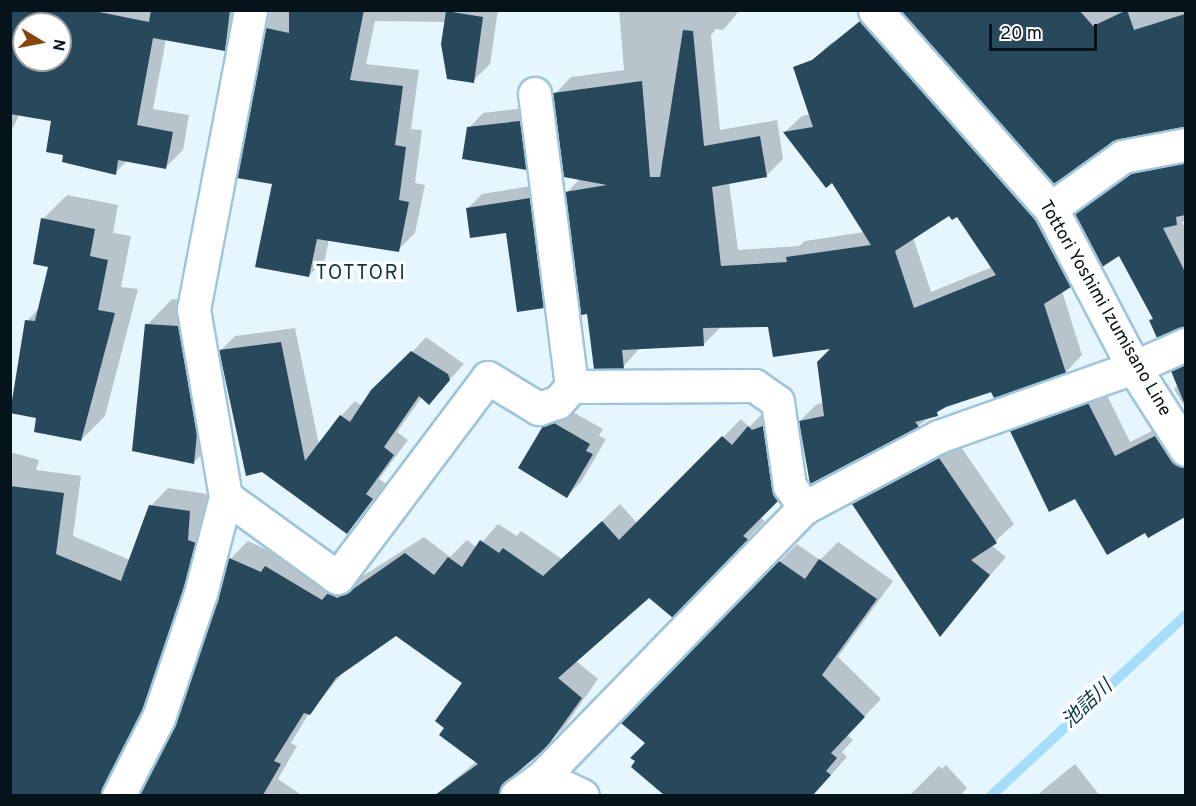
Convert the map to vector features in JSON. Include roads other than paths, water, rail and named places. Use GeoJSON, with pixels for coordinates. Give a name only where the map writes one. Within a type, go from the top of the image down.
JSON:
{"type":"FeatureCollection","features":[{"type":"Feature","properties":{"kind":"main road","name":"Tottori Yoshimi Izumisano Line"},"geometry":{"type":"LineString","coordinates":[[875,10],[1051,209],[1134,368],[1185,449]]}},
{"type":"Feature","properties":{"kind":"street"},"geometry":{"type":"LineString","coordinates":[[119,795],[159,718],[201,594],[226,497],[194,310],[251,10]]}},
{"type":"Feature","properties":{"kind":"street"},"geometry":{"type":"LineString","coordinates":[[226,497],[338,578],[488,378],[539,409],[558,403],[572,387],[535,94]]}},
{"type":"Feature","properties":{"kind":"street"},"geometry":{"type":"LineString","coordinates":[[1051,209],[1123,157],[1185,145]]}},
{"type":"Feature","properties":{"kind":"street"},"geometry":{"type":"LineString","coordinates":[[517,795],[543,777],[805,508],[939,437],[1134,368],[1185,345]]}},
{"type":"Feature","properties":{"kind":"street"},"geometry":{"type":"LineString","coordinates":[[572,387],[755,386],[778,402],[790,486],[805,508]]}},
{"type":"Feature","properties":{"kind":"street"},"geometry":{"type":"LineString","coordinates":[[543,777],[583,795]]}},
{"type":"Feature","properties":{"kind":"waterway","name":"池詰川"},"geometry":{"type":"LineString","coordinates":[[991,796],[1186,615]]}},
{"type":"Feature","properties":{"kind":"district","name":"TOTTORI"},"geometry":{"type":"Point","coordinates":[361,274]}}]}
